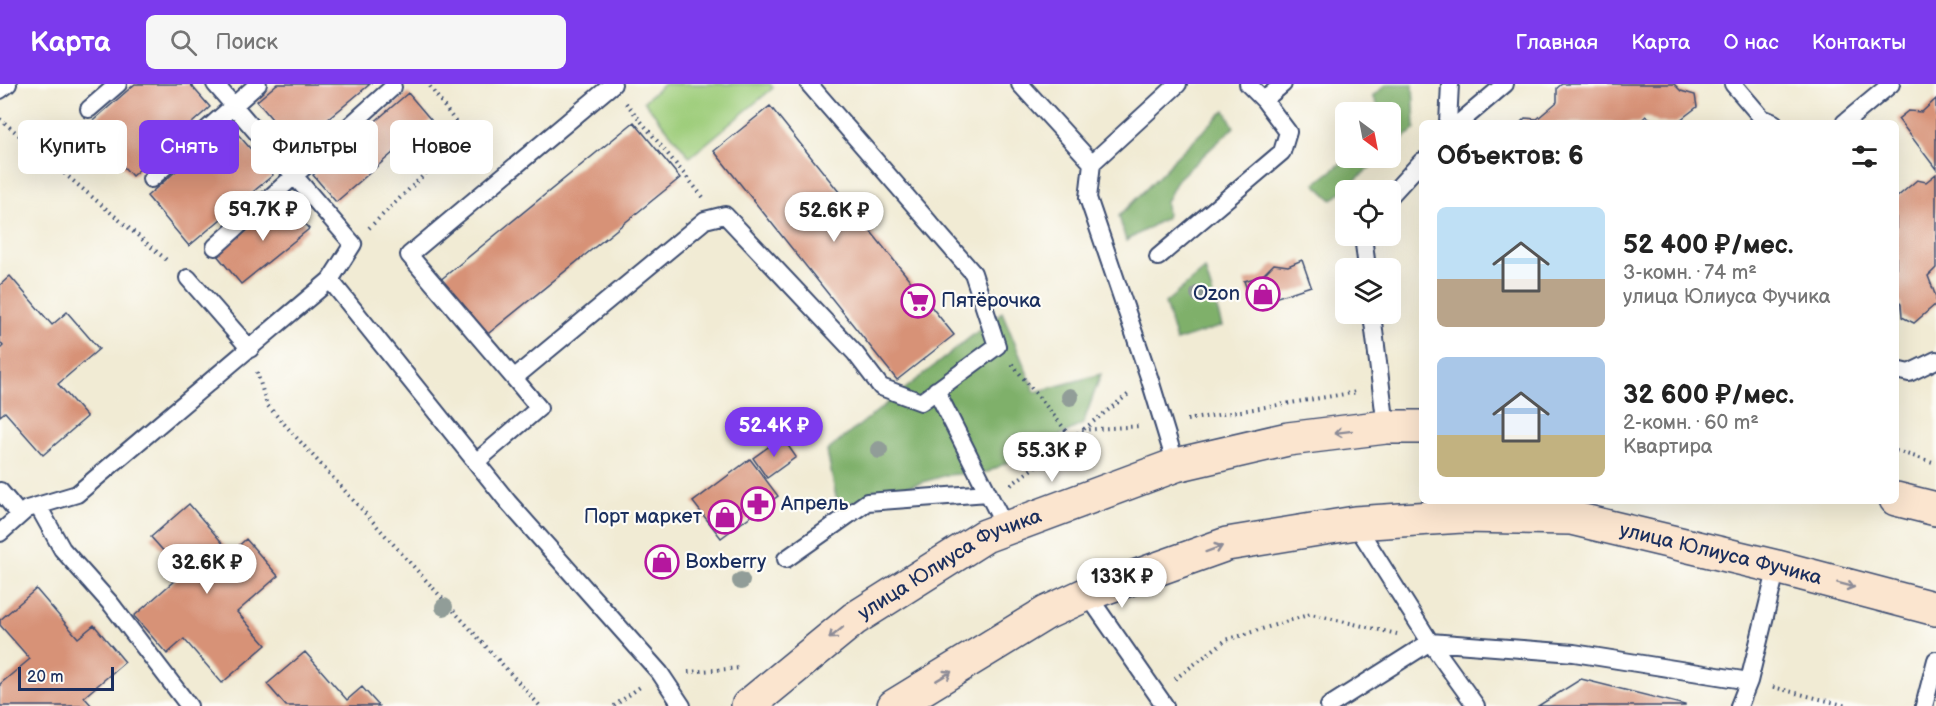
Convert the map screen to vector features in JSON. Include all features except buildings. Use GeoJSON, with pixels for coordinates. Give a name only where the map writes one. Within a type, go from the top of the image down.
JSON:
{"type":"FeatureCollection","features":[{"type":"Feature","properties":{"kind":"main road","name":"улица Юлиуса Фучика"},"geometry":{"type":"LineString","coordinates":[[748,706],[854,619],[985,536],[1005,527],[1176,465],[1288,439],[1386,427],[1419,427]]}},
{"type":"Feature","properties":{"kind":"main road"},"geometry":{"type":"LineString","coordinates":[[1899,500],[1936,509]]}},
{"type":"Feature","properties":{"kind":"main road","name":"улица Юлиуса Фучика"},"geometry":{"type":"LineString","coordinates":[[894,706],[1046,613],[1087,594],[1227,544],[1355,523],[1462,516],[1572,518],[1777,567],[1936,609]]}},
{"type":"Feature","properties":{"kind":"lane"},"geometry":{"type":"LineString","coordinates":[[0,90],[8,84]]}},
{"type":"Feature","properties":{"kind":"lane"},"geometry":{"type":"LineString","coordinates":[[88,109],[118,84]]}},
{"type":"Feature","properties":{"kind":"lane"},"geometry":{"type":"LineString","coordinates":[[0,533],[27,509],[77,494],[330,280],[353,244],[215,84]]}},
{"type":"Feature","properties":{"kind":"lane"},"geometry":{"type":"LineString","coordinates":[[151,179],[258,84]]}},
{"type":"Feature","properties":{"kind":"lane"},"geometry":{"type":"LineString","coordinates":[[514,378],[705,220],[725,215],[855,353],[881,387],[921,402],[998,346],[973,273],[809,84]]}},
{"type":"Feature","properties":{"kind":"lane"},"geometry":{"type":"LineString","coordinates":[[1020,84],[1092,163]]}},
{"type":"Feature","properties":{"kind":"lane"},"geometry":{"type":"LineString","coordinates":[[1176,465],[1149,377],[1088,198],[1092,163],[1178,84]]}},
{"type":"Feature","properties":{"kind":"lane"},"geometry":{"type":"LineString","coordinates":[[1158,256],[1282,152],[1288,132],[1264,100],[1248,84]]}},
{"type":"Feature","properties":{"kind":"lane"},"geometry":{"type":"LineString","coordinates":[[1264,100],[1283,84]]}},
{"type":"Feature","properties":{"kind":"lane"},"geometry":{"type":"LineString","coordinates":[[1448,120],[1450,84]]}},
{"type":"Feature","properties":{"kind":"lane"},"geometry":{"type":"LineString","coordinates":[[1463,120],[1505,84]]}},
{"type":"Feature","properties":{"kind":"lane"},"geometry":{"type":"LineString","coordinates":[[1733,84],[1763,120]]}},
{"type":"Feature","properties":{"kind":"lane"},"geometry":{"type":"LineString","coordinates":[[1848,120],[1891,84]]}},
{"type":"Feature","properties":{"kind":"lane"},"geometry":{"type":"LineString","coordinates":[[476,462],[539,408],[409,255],[612,85]]}},
{"type":"Feature","properties":{"kind":"lane"},"geometry":{"type":"LineString","coordinates":[[215,247],[393,87]]}},
{"type":"Feature","properties":{"kind":"lane"},"geometry":{"type":"LineString","coordinates":[[1401,184],[1419,164]]}},
{"type":"Feature","properties":{"kind":"lane"},"geometry":{"type":"LineString","coordinates":[[188,278],[250,348]]}},
{"type":"Feature","properties":{"kind":"lane"},"geometry":{"type":"LineString","coordinates":[[330,280],[508,502],[660,673],[682,706]]}},
{"type":"Feature","properties":{"kind":"lane"},"geometry":{"type":"LineString","coordinates":[[1373,324],[1386,427]]}},
{"type":"Feature","properties":{"kind":"lane"},"geometry":{"type":"LineString","coordinates":[[1899,370],[1909,372],[1936,360]]}},
{"type":"Feature","properties":{"kind":"lane"},"geometry":{"type":"LineString","coordinates":[[936,390],[1005,527]]}},
{"type":"Feature","properties":{"kind":"lane"},"geometry":{"type":"LineString","coordinates":[[0,491],[20,515]]}},
{"type":"Feature","properties":{"kind":"lane"},"geometry":{"type":"LineString","coordinates":[[786,559],[867,502],[988,493]]}},
{"type":"Feature","properties":{"kind":"lane"},"geometry":{"type":"LineString","coordinates":[[38,506],[62,549],[111,604],[189,706]]}},
{"type":"Feature","properties":{"kind":"lane"},"geometry":{"type":"LineString","coordinates":[[1355,523],[1430,642],[1476,706]]}},
{"type":"Feature","properties":{"kind":"lane"},"geometry":{"type":"LineString","coordinates":[[1738,706],[1749,681],[1777,567]]}},
{"type":"Feature","properties":{"kind":"lane"},"geometry":{"type":"LineString","coordinates":[[1087,594],[1160,700]]}},
{"type":"Feature","properties":{"kind":"lane"},"geometry":{"type":"LineString","coordinates":[[1329,706],[1430,642],[1574,653],[1749,681]]}},
{"type":"Feature","properties":{"kind":"lane"},"geometry":{"type":"LineString","coordinates":[[1924,706],[1936,660]]}},
{"type":"Feature","properties":{"kind":"path"},"geometry":{"type":"LineString","coordinates":[[353,244],[465,135],[428,84]]}},
{"type":"Feature","properties":{"kind":"path"},"geometry":{"type":"LineString","coordinates":[[612,85],[719,216]]}},
{"type":"Feature","properties":{"kind":"path"},"geometry":{"type":"LineString","coordinates":[[0,119],[188,278]]}},
{"type":"Feature","properties":{"kind":"path"},"geometry":{"type":"LineString","coordinates":[[998,346],[1072,438]]}},
{"type":"Feature","properties":{"kind":"path"},"geometry":{"type":"LineString","coordinates":[[250,348],[267,405],[540,706]]}},
{"type":"Feature","properties":{"kind":"path"},"geometry":{"type":"LineString","coordinates":[[1899,452],[1936,464]]}},
{"type":"Feature","properties":{"kind":"path"},"geometry":{"type":"LineString","coordinates":[[1160,700],[1226,640],[1311,614],[1430,642]]}},
{"type":"Feature","properties":{"kind":"path"},"geometry":{"type":"LineString","coordinates":[[1749,681],[1847,706]]}},
{"type":"Feature","properties":{"kind":"green space"},"geometry":{"type":"Polygon","coordinates":[[[664,84],[770,84],[773,88],[690,157],[644,101],[664,84]]]}},
{"type":"Feature","properties":{"kind":"green space"},"geometry":{"type":"Polygon","coordinates":[[[1387,84],[1413,84],[1415,129],[1401,141],[1401,102],[1376,102],[1373,96],[1387,84]]]}},
{"type":"Feature","properties":{"kind":"green space"},"geometry":{"type":"Polygon","coordinates":[[[1225,110],[1234,127],[1178,179],[1166,202],[1167,217],[1126,241],[1119,216],[1225,110]]]}},
{"type":"Feature","properties":{"kind":"green space"},"geometry":{"type":"Polygon","coordinates":[[[1335,168],[1369,168],[1355,180],[1335,180],[1335,197],[1332,200],[1315,184],[1335,168]]]}},
{"type":"Feature","properties":{"kind":"green space"},"geometry":{"type":"Polygon","coordinates":[[[1205,269],[1222,326],[1176,341],[1165,303],[1205,269]]]}},
{"type":"Feature","properties":{"kind":"green space"},"geometry":{"type":"Polygon","coordinates":[[[1002,312],[1035,392],[1101,374],[1083,424],[988,472],[947,475],[838,507],[827,451],[1002,312]]]}},
{"type":"Feature","properties":{"kind":"place","name":"Ozon"},"geometry":{"type":"Point","coordinates":[1263,294]}},
{"type":"Feature","properties":{"kind":"place","name":"Пятёрочка"},"geometry":{"type":"Point","coordinates":[918,301]}},
{"type":"Feature","properties":{"kind":"place","name":"Апрель"},"geometry":{"type":"Point","coordinates":[758,504]}},
{"type":"Feature","properties":{"kind":"place","name":"Порт маркет"},"geometry":{"type":"Point","coordinates":[725,517]}},
{"type":"Feature","properties":{"kind":"place","name":"Boxberry"},"geometry":{"type":"Point","coordinates":[662,562]}}]}
